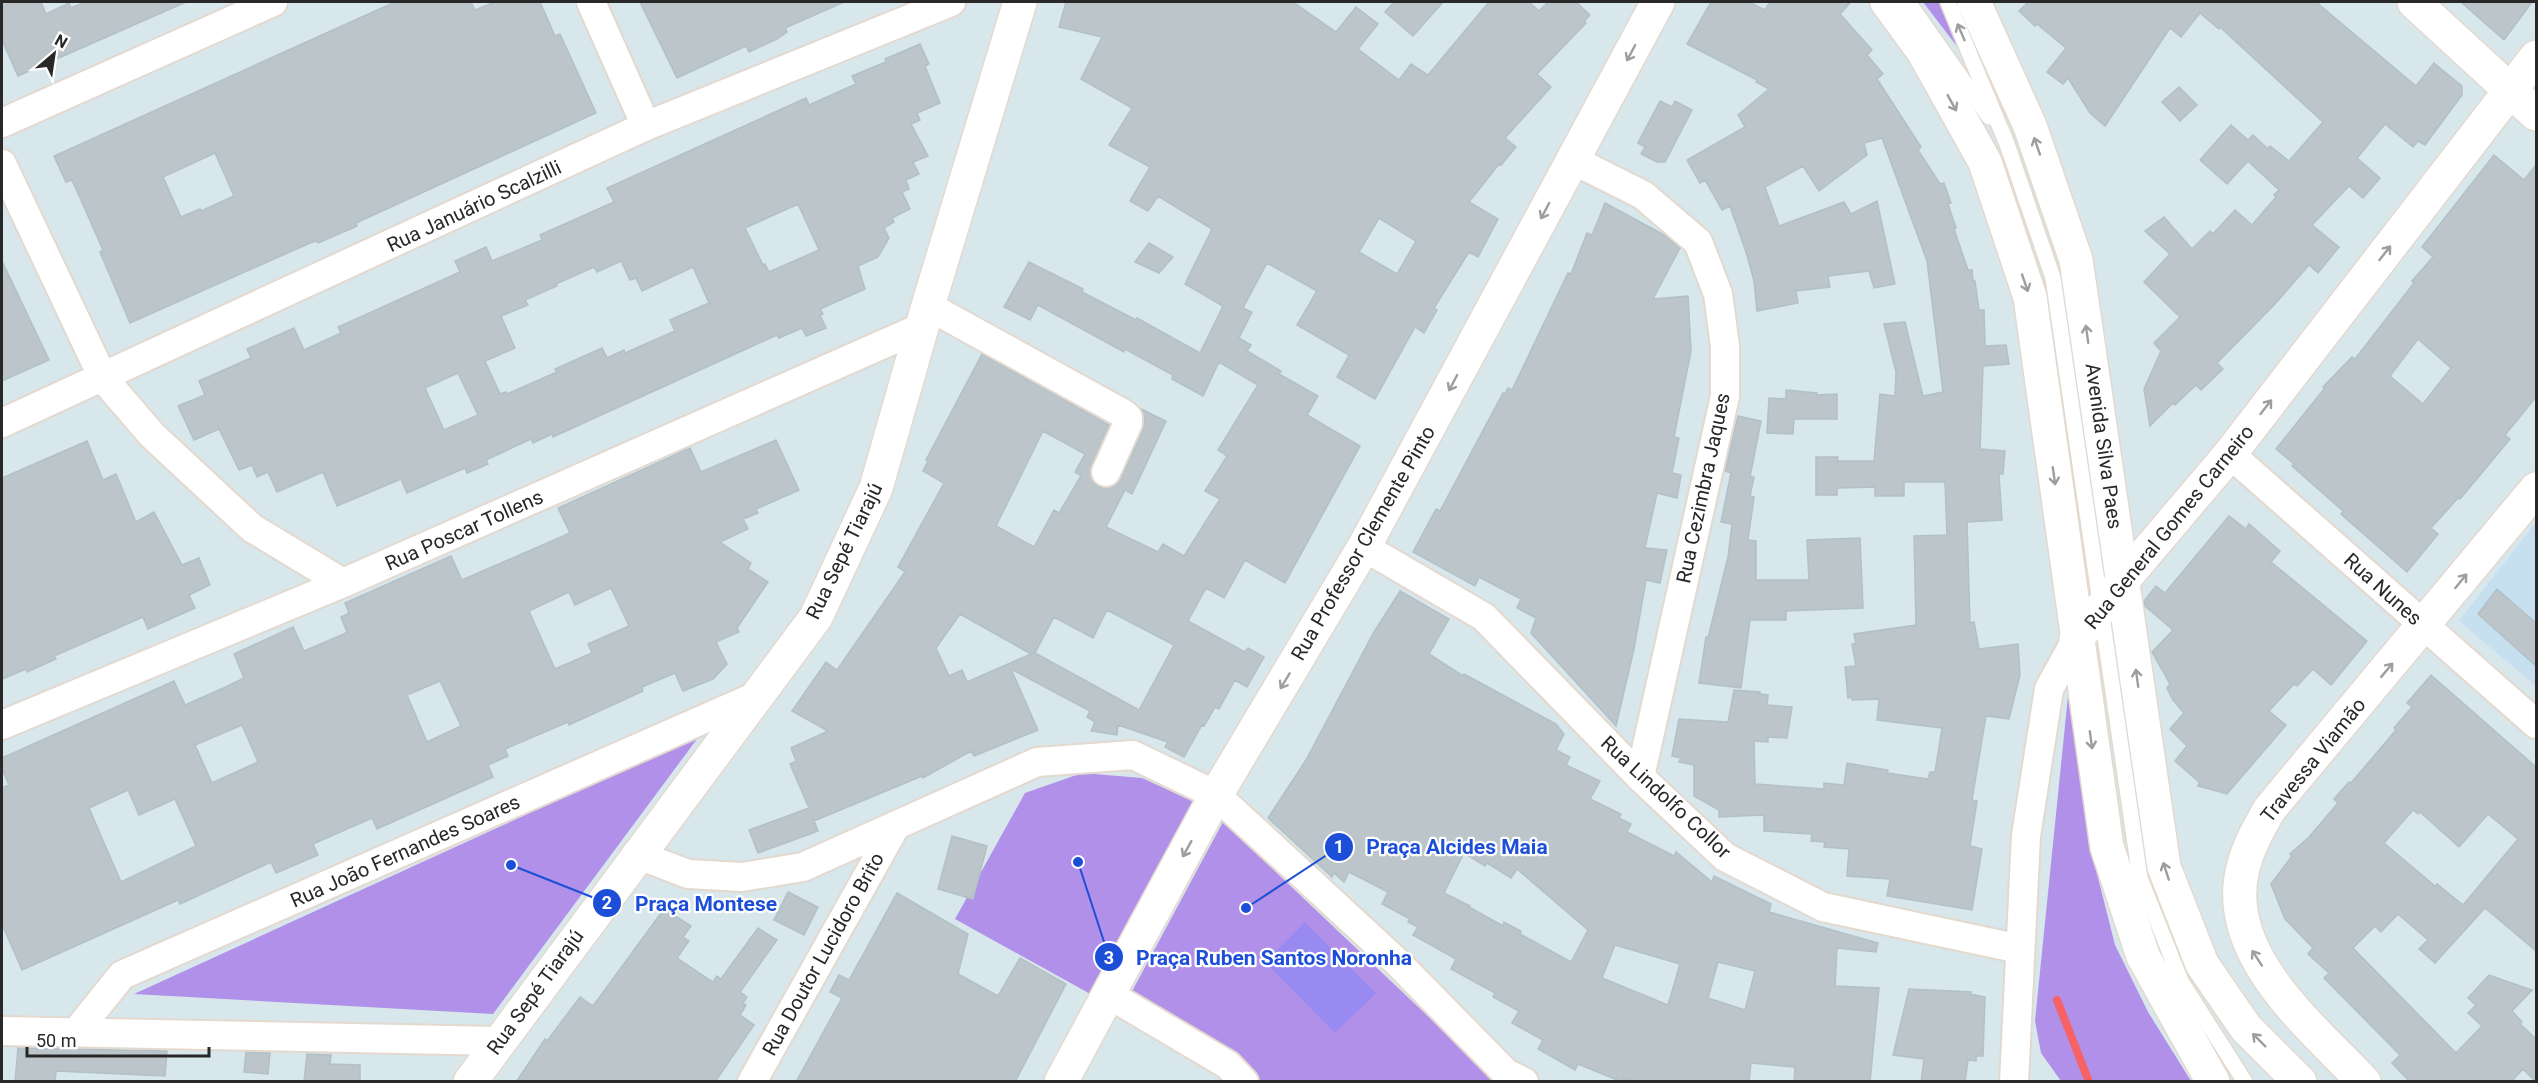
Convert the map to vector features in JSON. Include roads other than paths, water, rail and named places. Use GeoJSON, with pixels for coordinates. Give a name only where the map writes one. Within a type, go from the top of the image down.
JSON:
{"type":"FeatureCollection","features":[{"type":"Feature","properties":{"kind":"street"},"geometry":{"type":"LineString","coordinates":[[2,123],[273,2]]}},
{"type":"Feature","properties":{"kind":"street"},"geometry":{"type":"LineString","coordinates":[[591,2],[646,126]]}},
{"type":"Feature","properties":{"kind":"street","name":"Rua Januário Scalzilli"},"geometry":{"type":"LineString","coordinates":[[2,423],[104,378],[646,126],[951,2]]}},
{"type":"Feature","properties":{"kind":"street","name":"Rua Sepé Tiarajú"},"geometry":{"type":"LineString","coordinates":[[470,1082],[636,854],[816,617],[876,488],[1020,2]]}},
{"type":"Feature","properties":{"kind":"street","name":"Rua Professor Clemente Pinto"},"geometry":{"type":"LineString","coordinates":[[1061,1082],[1216,795],[1364,547],[1658,2]]}},
{"type":"Feature","properties":{"kind":"street"},"geometry":{"type":"LineString","coordinates":[[1887,2],[1923,51],[1985,162],[2030,297],[2076,640],[2107,847],[2143,956],[2232,1078]]}},
{"type":"Feature","properties":{"kind":"street","name":"Avenida Silva Paes"},"geometry":{"type":"LineString","coordinates":[[1974,2],[2030,126],[2076,260],[2164,867],[2202,964],[2246,1028],[2300,1082]]}},
{"type":"Feature","properties":{"kind":"street"},"geometry":{"type":"LineString","coordinates":[[2414,2],[2536,114]]}},
{"type":"Feature","properties":{"kind":"street","name":"Rua General Gomes Carneiro"},"geometry":{"type":"LineString","coordinates":[[2014,1082],[2026,836],[2049,689],[2076,640],[2124,579],[2230,454],[2536,57]]}},
{"type":"Feature","properties":{"kind":"street","name":"Rua Cezimbra Jaques"},"geometry":{"type":"LineString","coordinates":[[1573,160],[1642,195],[1698,242],[1718,294],[1725,346],[1725,396],[1640,777]]}},
{"type":"Feature","properties":{"kind":"street"},"geometry":{"type":"LineString","coordinates":[[2,164],[104,378],[152,435],[252,528],[343,583]]}},
{"type":"Feature","properties":{"kind":"street"},"geometry":{"type":"LineString","coordinates":[[925,317],[1128,417],[1128,423],[1106,472]]}},
{"type":"Feature","properties":{"kind":"street","name":"Rua Poscar Tollens"},"geometry":{"type":"LineString","coordinates":[[2,725],[343,583],[925,317]]}},
{"type":"Feature","properties":{"kind":"street","name":"Rua Nunes"},"geometry":{"type":"LineString","coordinates":[[2230,454],[2536,724]]}},
{"type":"Feature","properties":{"kind":"street","name":"Travessa Viamão"},"geometry":{"type":"LineString","coordinates":[[2364,1082],[2280,993],[2248,943],[2239,899],[2243,869],[2254,837],[2269,810],[2536,489]]}},
{"type":"Feature","properties":{"kind":"street","name":"Rua Lindolfo Collor"},"geometry":{"type":"LineString","coordinates":[[1364,547],[1484,617],[1640,777],[1725,857],[1823,907],[2020,949]]}},
{"type":"Feature","properties":{"kind":"street","name":"Rua João Fernandes Soares"},"geometry":{"type":"LineString","coordinates":[[77,1031],[122,975],[754,697]]}},
{"type":"Feature","properties":{"kind":"street"},"geometry":{"type":"LineString","coordinates":[[636,854],[688,874],[742,877],[803,867],[1037,762],[1133,755],[1216,795],[1397,962],[1512,1079]]}},
{"type":"Feature","properties":{"kind":"street","name":"Rua Doutor Lucidoro Brito"},"geometry":{"type":"LineString","coordinates":[[752,1082],[895,827]]}},
{"type":"Feature","properties":{"kind":"street"},"geometry":{"type":"LineString","coordinates":[[1108,994],[1228,1065],[1244,1082]]}},
{"type":"Feature","properties":{"kind":"street"},"geometry":{"type":"LineString","coordinates":[[4,1026],[77,1031],[499,1041]]}},
{"type":"Feature","properties":{"kind":"lane"},"geometry":{"type":"LineString","coordinates":[[1908,2],[2007,144]]}},
{"type":"Feature","properties":{"kind":"lane"},"geometry":{"type":"LineString","coordinates":[[1948,2],[2007,144],[2053,278],[2140,878],[2181,981],[2232,1078]]}},
{"type":"Feature","properties":{"kind":"waterway"},"geometry":{"type":"LineString","coordinates":[[2057,1000],[2089,1082]]}},
{"type":"Feature","properties":{"kind":"place","name":"Praça Ruben Santos Noronha"},"geometry":{"type":"Point","coordinates":[1078,862]}},
{"type":"Feature","properties":{"kind":"place","name":"Praça Montese"},"geometry":{"type":"Point","coordinates":[511,865]}},
{"type":"Feature","properties":{"kind":"place","name":"Praça Alcides Maia"},"geometry":{"type":"Point","coordinates":[1246,908]}}]}
